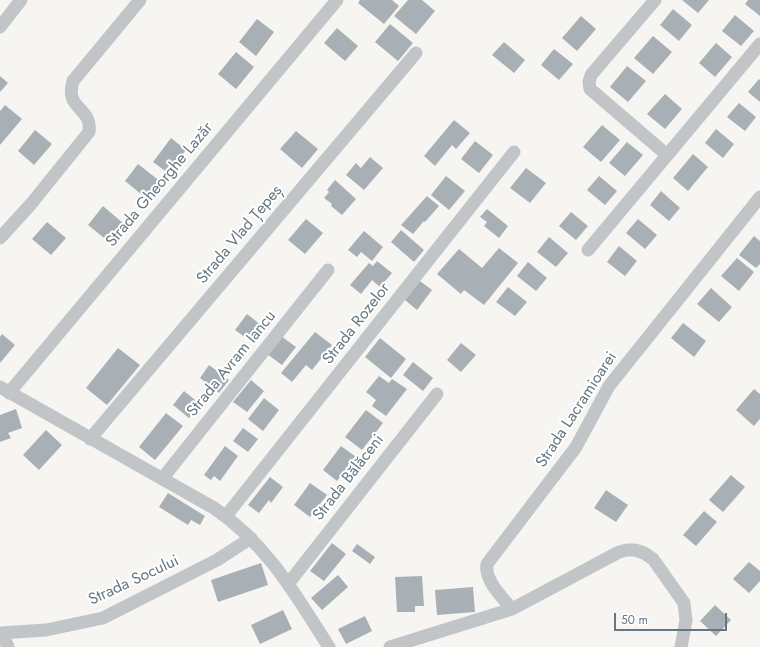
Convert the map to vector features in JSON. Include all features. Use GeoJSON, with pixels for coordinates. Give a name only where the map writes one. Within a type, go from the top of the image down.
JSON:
{"type":"FeatureCollection","features":[{"type":"Feature","properties":{"kind":"street"},"geometry":{"type":"LineString","coordinates":[[0,27],[21,0]]}},
{"type":"Feature","properties":{"kind":"street"},"geometry":{"type":"LineString","coordinates":[[0,238],[31,204],[89,132],[90,125],[87,118],[72,99],[71,94],[73,81],[140,0]]}},
{"type":"Feature","properties":{"kind":"street","name":"Strada Gheorghe Lazăr"},"geometry":{"type":"LineString","coordinates":[[5,390],[337,0]]}},
{"type":"Feature","properties":{"kind":"street"},"geometry":{"type":"LineString","coordinates":[[655,0],[591,75],[588,82],[590,89],[667,155]]}},
{"type":"Feature","properties":{"kind":"street"},"geometry":{"type":"LineString","coordinates":[[588,250],[760,44]]}},
{"type":"Feature","properties":{"kind":"street","name":"Strada Vlad Țepeș"},"geometry":{"type":"LineString","coordinates":[[90,439],[416,53]]}},
{"type":"Feature","properties":{"kind":"street","name":"Strada Rozelor"},"geometry":{"type":"LineString","coordinates":[[226,516],[514,152]]}},
{"type":"Feature","properties":{"kind":"street","name":"Strada Lacramioarei"},"geometry":{"type":"LineString","coordinates":[[512,609],[492,584],[486,570],[487,564],[576,447],[609,386],[760,197]]}},
{"type":"Feature","properties":{"kind":"street","name":"Strada Avram Iancu"},"geometry":{"type":"LineString","coordinates":[[162,479],[328,270]]}},
{"type":"Feature","properties":{"kind":"street"},"geometry":{"type":"LineString","coordinates":[[5,390],[226,516],[251,538],[267,556],[288,584],[329,647]]}},
{"type":"Feature","properties":{"kind":"street","name":"Strada Bălăceni"},"geometry":{"type":"LineString","coordinates":[[288,584],[437,394]]}},
{"type":"Feature","properties":{"kind":"street","name":"Strada Socului"},"geometry":{"type":"LineString","coordinates":[[1,633],[46,630],[104,618],[217,560],[251,538]]}},
{"type":"Feature","properties":{"kind":"street"},"geometry":{"type":"LineString","coordinates":[[390,647],[512,609],[618,552],[627,550],[635,550],[644,553],[652,559],[684,603],[686,620],[681,647]]}},
{"type":"Feature","properties":{"kind":"street"},"geometry":{"type":"LineString","coordinates":[[1,633],[8,647]]}},
{"type":"Feature","properties":{"kind":"building"},"geometry":{"type":"Polygon","coordinates":[[[360,0],[392,0],[399,6],[384,24],[358,3],[360,0]]]}},
{"type":"Feature","properties":{"kind":"building"},"geometry":{"type":"Polygon","coordinates":[[[408,0],[422,0],[435,11],[416,34],[394,16],[408,0]]]}},
{"type":"Feature","properties":{"kind":"building"},"geometry":{"type":"Polygon","coordinates":[[[682,0],[709,0],[698,13],[682,0]]]}},
{"type":"Feature","properties":{"kind":"building"},"geometry":{"type":"Polygon","coordinates":[[[748,0],[760,0],[760,16],[745,4],[748,0]]]}},
{"type":"Feature","properties":{"kind":"building"},"geometry":{"type":"Polygon","coordinates":[[[673,9],[692,25],[679,41],[660,25],[673,9]]]}},
{"type":"Feature","properties":{"kind":"building"},"geometry":{"type":"Polygon","coordinates":[[[735,15],[754,31],[741,46],[722,31],[735,15]]]}},
{"type":"Feature","properties":{"kind":"building"},"geometry":{"type":"Polygon","coordinates":[[[581,16],[596,29],[577,51],[562,38],[581,16]]]}},
{"type":"Feature","properties":{"kind":"building"},"geometry":{"type":"Polygon","coordinates":[[[257,19],[274,32],[256,56],[239,42],[257,19]]]}},
{"type":"Feature","properties":{"kind":"building"},"geometry":{"type":"Polygon","coordinates":[[[390,24],[413,43],[398,61],[375,42],[390,24]]]}},
{"type":"Feature","properties":{"kind":"building"},"geometry":{"type":"Polygon","coordinates":[[[337,28],[358,46],[345,61],[324,43],[337,28]]]}},
{"type":"Feature","properties":{"kind":"building"},"geometry":{"type":"Polygon","coordinates":[[[653,36],[672,52],[653,74],[634,58],[653,36]]]}},
{"type":"Feature","properties":{"kind":"building"},"geometry":{"type":"Polygon","coordinates":[[[504,42],[525,60],[514,73],[492,55],[504,42]]]}},
{"type":"Feature","properties":{"kind":"building"},"geometry":{"type":"Polygon","coordinates":[[[716,43],[732,57],[715,77],[699,63],[716,43]]]}},
{"type":"Feature","properties":{"kind":"building"},"geometry":{"type":"Polygon","coordinates":[[[554,49],[573,64],[559,80],[541,65],[554,49]]]}},
{"type":"Feature","properties":{"kind":"building"},"geometry":{"type":"Polygon","coordinates":[[[236,52],[254,67],[236,89],[218,74],[236,52]]]}},
{"type":"Feature","properties":{"kind":"building"},"geometry":{"type":"Polygon","coordinates":[[[627,66],[646,81],[628,102],[610,87],[627,66]]]}},
{"type":"Feature","properties":{"kind":"building"},"geometry":{"type":"Polygon","coordinates":[[[0,76],[8,83],[0,92],[0,76]]]}},
{"type":"Feature","properties":{"kind":"building"},"geometry":{"type":"Polygon","coordinates":[[[759,79],[760,80],[760,102],[748,92],[759,79]]]}},
{"type":"Feature","properties":{"kind":"building"},"geometry":{"type":"Polygon","coordinates":[[[665,94],[682,109],[665,129],[647,114],[665,94]]]}},
{"type":"Feature","properties":{"kind":"building"},"geometry":{"type":"Polygon","coordinates":[[[739,103],[756,117],[745,131],[727,117],[739,103]]]}},
{"type":"Feature","properties":{"kind":"building"},"geometry":{"type":"Polygon","coordinates":[[[5,105],[22,119],[0,145],[0,111],[5,105]]]}},
{"type":"Feature","properties":{"kind":"building"},"geometry":{"type":"Polygon","coordinates":[[[454,120],[470,133],[456,149],[452,145],[435,166],[424,156],[454,120]]]}},
{"type":"Feature","properties":{"kind":"building"},"geometry":{"type":"Polygon","coordinates":[[[602,125],[620,140],[601,162],[583,147],[602,125]]]}},
{"type":"Feature","properties":{"kind":"building"},"geometry":{"type":"Polygon","coordinates":[[[716,129],[734,144],[723,158],[705,143],[716,129]]]}},
{"type":"Feature","properties":{"kind":"building"},"geometry":{"type":"Polygon","coordinates":[[[35,130],[52,144],[34,165],[18,151],[35,130]]]}},
{"type":"Feature","properties":{"kind":"building"},"geometry":{"type":"Polygon","coordinates":[[[296,131],[318,149],[302,168],[280,149],[296,131]]]}},
{"type":"Feature","properties":{"kind":"building"},"geometry":{"type":"Polygon","coordinates":[[[171,138],[186,150],[168,173],[153,162],[171,138]]]}},
{"type":"Feature","properties":{"kind":"building"},"geometry":{"type":"Polygon","coordinates":[[[475,141],[493,155],[479,173],[461,159],[475,141]]]}},
{"type":"Feature","properties":{"kind":"building"},"geometry":{"type":"Polygon","coordinates":[[[627,142],[643,155],[625,176],[609,163],[627,142]]]}},
{"type":"Feature","properties":{"kind":"building"},"geometry":{"type":"Polygon","coordinates":[[[693,154],[708,167],[688,191],[673,178],[693,154]]]}},
{"type":"Feature","properties":{"kind":"building"},"geometry":{"type":"Polygon","coordinates":[[[370,157],[383,168],[364,190],[346,175],[356,163],[361,168],[370,157]]]}},
{"type":"Feature","properties":{"kind":"building"},"geometry":{"type":"Polygon","coordinates":[[[138,164],[161,182],[147,199],[125,181],[138,164]]]}},
{"type":"Feature","properties":{"kind":"building"},"geometry":{"type":"Polygon","coordinates":[[[526,168],[546,183],[530,203],[510,188],[526,168]]]}},
{"type":"Feature","properties":{"kind":"building"},"geometry":{"type":"Polygon","coordinates":[[[446,176],[465,191],[449,210],[431,195],[446,176]]]}},
{"type":"Feature","properties":{"kind":"building"},"geometry":{"type":"Polygon","coordinates":[[[599,176],[617,191],[605,205],[587,190],[599,176]]]}},
{"type":"Feature","properties":{"kind":"building"},"geometry":{"type":"Polygon","coordinates":[[[335,180],[356,199],[342,215],[324,198],[329,192],[327,190],[335,180]]]}},
{"type":"Feature","properties":{"kind":"building"},"geometry":{"type":"Polygon","coordinates":[[[661,191],[680,208],[669,221],[650,205],[661,191]]]}},
{"type":"Feature","properties":{"kind":"building"},"geometry":{"type":"Polygon","coordinates":[[[427,196],[439,206],[413,234],[401,225],[427,196]]]}},
{"type":"Feature","properties":{"kind":"building"},"geometry":{"type":"Polygon","coordinates":[[[103,206],[124,224],[109,242],[88,225],[103,206]]]}},
{"type":"Feature","properties":{"kind":"building"},"geometry":{"type":"Polygon","coordinates":[[[487,209],[508,226],[499,238],[484,226],[487,222],[480,217],[487,209]]]}},
{"type":"Feature","properties":{"kind":"building"},"geometry":{"type":"Polygon","coordinates":[[[571,212],[588,226],[576,240],[559,226],[571,212]]]}},
{"type":"Feature","properties":{"kind":"building"},"geometry":{"type":"Polygon","coordinates":[[[306,219],[323,233],[305,254],[288,240],[306,219]]]}},
{"type":"Feature","properties":{"kind":"building"},"geometry":{"type":"Polygon","coordinates":[[[638,219],[657,235],[645,249],[626,233],[638,219]]]}},
{"type":"Feature","properties":{"kind":"building"},"geometry":{"type":"Polygon","coordinates":[[[47,222],[66,238],[51,255],[32,239],[47,222]]]}},
{"type":"Feature","properties":{"kind":"building"},"geometry":{"type":"Polygon","coordinates":[[[401,230],[424,250],[414,262],[391,242],[401,230]]]}},
{"type":"Feature","properties":{"kind":"building"},"geometry":{"type":"Polygon","coordinates":[[[364,231],[383,247],[372,261],[361,252],[357,257],[348,250],[364,231]]]}},
{"type":"Feature","properties":{"kind":"building"},"geometry":{"type":"Polygon","coordinates":[[[754,236],[760,241],[760,264],[756,268],[739,255],[754,236]]]}},
{"type":"Feature","properties":{"kind":"building"},"geometry":{"type":"Polygon","coordinates":[[[549,237],[568,253],[556,267],[537,252],[549,237]]]}},
{"type":"Feature","properties":{"kind":"building"},"geometry":{"type":"Polygon","coordinates":[[[619,246],[637,261],[625,276],[607,262],[619,246]]]}},
{"type":"Feature","properties":{"kind":"building"},"geometry":{"type":"Polygon","coordinates":[[[499,248],[518,263],[484,305],[464,290],[461,294],[437,274],[459,249],[482,268],[499,248]]]}},
{"type":"Feature","properties":{"kind":"building"},"geometry":{"type":"Polygon","coordinates":[[[737,258],[754,272],[739,291],[721,276],[737,258]]]}},
{"type":"Feature","properties":{"kind":"building"},"geometry":{"type":"Polygon","coordinates":[[[377,261],[392,273],[380,287],[372,280],[361,294],[350,285],[369,263],[373,266],[377,261]]]}},
{"type":"Feature","properties":{"kind":"building"},"geometry":{"type":"Polygon","coordinates":[[[528,262],[547,278],[536,291],[517,276],[528,262]]]}},
{"type":"Feature","properties":{"kind":"building"},"geometry":{"type":"Polygon","coordinates":[[[420,281],[432,290],[417,310],[405,300],[420,281]]]}},
{"type":"Feature","properties":{"kind":"building"},"geometry":{"type":"Polygon","coordinates":[[[508,287],[527,302],[515,316],[496,302],[508,287]]]}},
{"type":"Feature","properties":{"kind":"building"},"geometry":{"type":"Polygon","coordinates":[[[711,288],[732,307],[719,322],[697,304],[711,288]]]}},
{"type":"Feature","properties":{"kind":"building"},"geometry":{"type":"Polygon","coordinates":[[[247,314],[261,325],[249,340],[235,330],[247,314]]]}},
{"type":"Feature","properties":{"kind":"building"},"geometry":{"type":"Polygon","coordinates":[[[683,323],[706,341],[694,357],[671,338],[683,323]]]}},
{"type":"Feature","properties":{"kind":"building"},"geometry":{"type":"Polygon","coordinates":[[[315,332],[332,345],[312,370],[306,365],[292,382],[281,373],[315,332]]]}},
{"type":"Feature","properties":{"kind":"building"},"geometry":{"type":"Polygon","coordinates":[[[2,334],[15,345],[0,363],[0,337],[2,334]]]}},
{"type":"Feature","properties":{"kind":"building"},"geometry":{"type":"Polygon","coordinates":[[[281,336],[296,347],[282,365],[267,354],[281,336]]]}},
{"type":"Feature","properties":{"kind":"building"},"geometry":{"type":"Polygon","coordinates":[[[380,338],[406,359],[391,378],[365,357],[380,338]]]}},
{"type":"Feature","properties":{"kind":"building"},"geometry":{"type":"Polygon","coordinates":[[[461,343],[476,355],[461,372],[447,360],[461,343]]]}},
{"type":"Feature","properties":{"kind":"building"},"geometry":{"type":"Polygon","coordinates":[[[118,348],[140,365],[107,405],[86,388],[118,348]]]}},
{"type":"Feature","properties":{"kind":"building"},"geometry":{"type":"Polygon","coordinates":[[[413,362],[433,378],[423,391],[403,375],[413,362]]]}},
{"type":"Feature","properties":{"kind":"building"},"geometry":{"type":"Polygon","coordinates":[[[209,365],[229,380],[219,393],[200,378],[209,365]]]}},
{"type":"Feature","properties":{"kind":"building"},"geometry":{"type":"Polygon","coordinates":[[[379,376],[389,383],[392,379],[407,389],[386,416],[372,406],[376,400],[366,392],[379,376]]]}},
{"type":"Feature","properties":{"kind":"building"},"geometry":{"type":"Polygon","coordinates":[[[251,380],[264,391],[247,412],[233,402],[251,380]]]}},
{"type":"Feature","properties":{"kind":"building"},"geometry":{"type":"Polygon","coordinates":[[[754,389],[760,394],[760,419],[754,426],[736,410],[754,389]]]}},
{"type":"Feature","properties":{"kind":"building"},"geometry":{"type":"Polygon","coordinates":[[[184,391],[200,404],[189,418],[173,405],[184,391]]]}},
{"type":"Feature","properties":{"kind":"building"},"geometry":{"type":"Polygon","coordinates":[[[264,398],[279,410],[263,431],[248,419],[264,398]]]}},
{"type":"Feature","properties":{"kind":"building"},"geometry":{"type":"Polygon","coordinates":[[[16,409],[22,428],[8,433],[11,438],[0,442],[0,415],[16,409]]]}},
{"type":"Feature","properties":{"kind":"building"},"geometry":{"type":"Polygon","coordinates":[[[366,410],[383,423],[362,450],[345,437],[366,410]]]}},
{"type":"Feature","properties":{"kind":"building"},"geometry":{"type":"Polygon","coordinates":[[[166,413],[183,426],[155,460],[139,447],[166,413]]]}},
{"type":"Feature","properties":{"kind":"building"},"geometry":{"type":"Polygon","coordinates":[[[243,428],[258,439],[248,452],[233,441],[243,428]]]}},
{"type":"Feature","properties":{"kind":"building"},"geometry":{"type":"Polygon","coordinates":[[[46,430],[62,445],[39,470],[23,455],[46,430]]]}},
{"type":"Feature","properties":{"kind":"building"},"geometry":{"type":"Polygon","coordinates":[[[225,446],[238,456],[220,481],[214,476],[211,480],[204,475],[225,446]]]}},
{"type":"Feature","properties":{"kind":"building"},"geometry":{"type":"Polygon","coordinates":[[[341,446],[356,457],[337,481],[323,470],[341,446]]]}},
{"type":"Feature","properties":{"kind":"building"},"geometry":{"type":"Polygon","coordinates":[[[731,475],[745,487],[723,512],[709,500],[731,475]]]}},
{"type":"Feature","properties":{"kind":"building"},"geometry":{"type":"Polygon","coordinates":[[[270,477],[283,487],[271,503],[269,500],[259,513],[248,505],[270,477]]]}},
{"type":"Feature","properties":{"kind":"building"},"geometry":{"type":"Polygon","coordinates":[[[310,483],[327,495],[310,517],[294,505],[310,483]]]}},
{"type":"Feature","properties":{"kind":"building"},"geometry":{"type":"Polygon","coordinates":[[[606,490],[628,505],[616,522],[594,508],[606,490]]]}},
{"type":"Feature","properties":{"kind":"building"},"geometry":{"type":"Polygon","coordinates":[[[168,493],[205,516],[200,525],[191,520],[188,525],[159,507],[168,493]]]}},
{"type":"Feature","properties":{"kind":"building"},"geometry":{"type":"Polygon","coordinates":[[[704,511],[717,522],[696,546],[683,535],[704,511]]]}},
{"type":"Feature","properties":{"kind":"building"},"geometry":{"type":"Polygon","coordinates":[[[332,543],[346,554],[324,581],[310,571],[332,543]]]}},
{"type":"Feature","properties":{"kind":"building"},"geometry":{"type":"Polygon","coordinates":[[[357,544],[375,557],[370,564],[352,551],[357,544]]]}},
{"type":"Feature","properties":{"kind":"building"},"geometry":{"type":"Polygon","coordinates":[[[749,562],[760,571],[760,581],[749,593],[733,579],[749,562]]]}},
{"type":"Feature","properties":{"kind":"building"},"geometry":{"type":"Polygon","coordinates":[[[261,563],[268,585],[218,602],[211,580],[261,563]]]}},
{"type":"Feature","properties":{"kind":"building"},"geometry":{"type":"Polygon","coordinates":[[[338,575],[348,587],[322,610],[311,598],[338,575]]]}},
{"type":"Feature","properties":{"kind":"building"},"geometry":{"type":"Polygon","coordinates":[[[422,576],[424,606],[415,606],[415,612],[397,612],[395,577],[422,576]]]}},
{"type":"Feature","properties":{"kind":"building"},"geometry":{"type":"Polygon","coordinates":[[[473,587],[475,612],[437,615],[435,590],[473,587]]]}},
{"type":"Feature","properties":{"kind":"building"},"geometry":{"type":"Polygon","coordinates":[[[715,605],[731,620],[716,636],[700,621],[715,605]]]}},
{"type":"Feature","properties":{"kind":"building"},"geometry":{"type":"Polygon","coordinates":[[[283,610],[292,629],[260,644],[251,625],[283,610]]]}},
{"type":"Feature","properties":{"kind":"building"},"geometry":{"type":"Polygon","coordinates":[[[365,616],[372,631],[346,644],[338,629],[365,616]]]}}]}
